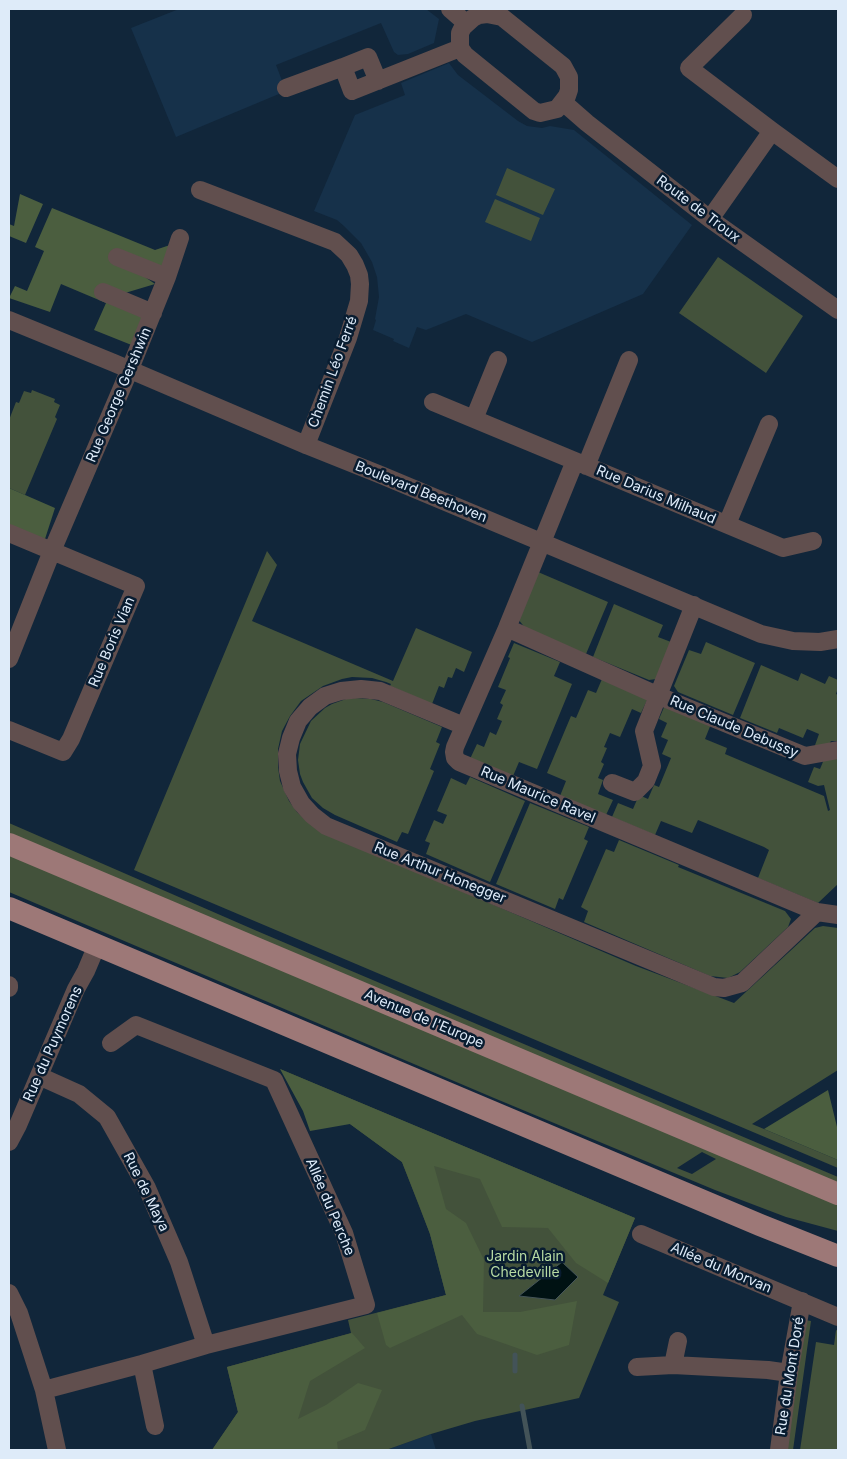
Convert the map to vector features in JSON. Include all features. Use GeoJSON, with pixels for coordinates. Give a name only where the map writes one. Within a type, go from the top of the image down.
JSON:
{"type":"FeatureCollection","features":[{"type":"Feature","properties":{"kind":"main road","name":"Avenue de l'Europe"},"geometry":{"type":"LineString","coordinates":[[9,844],[838,1194]]}},
{"type":"Feature","properties":{"kind":"main road"},"geometry":{"type":"LineString","coordinates":[[9,908],[838,1256]]}},
{"type":"Feature","properties":{"kind":"street"},"geometry":{"type":"LineString","coordinates":[[450,9],[466,23]]}},
{"type":"Feature","properties":{"kind":"street"},"geometry":{"type":"LineString","coordinates":[[493,14],[502,17],[528,37],[563,66],[567,73],[570,82],[569,90],[563,102],[549,111],[534,111],[494,80],[465,55],[460,48],[460,33],[466,23],[479,15],[493,14]]}},
{"type":"Feature","properties":{"kind":"street"},"geometry":{"type":"LineString","coordinates":[[742,15],[689,68],[838,179]]}},
{"type":"Feature","properties":{"kind":"street"},"geometry":{"type":"LineString","coordinates":[[343,67],[352,91],[460,48]]}},
{"type":"Feature","properties":{"kind":"street"},"geometry":{"type":"LineString","coordinates":[[286,88],[368,56],[378,81]]}},
{"type":"Feature","properties":{"kind":"street","name":"Route de Troux"},"geometry":{"type":"LineString","coordinates":[[563,102],[710,219],[838,310]]}},
{"type":"Feature","properties":{"kind":"street"},"geometry":{"type":"LineString","coordinates":[[710,219],[772,131]]}},
{"type":"Feature","properties":{"kind":"street","name":"Chemin Léo Ferré"},"geometry":{"type":"LineString","coordinates":[[200,190],[335,242],[349,255],[355,265],[360,284],[348,338],[306,445]]}},
{"type":"Feature","properties":{"kind":"street","name":"Rue George Gershwin"},"geometry":{"type":"LineString","coordinates":[[9,659],[52,551],[153,313],[180,238]]}},
{"type":"Feature","properties":{"kind":"street"},"geometry":{"type":"LineString","coordinates":[[117,257],[167,277]]}},
{"type":"Feature","properties":{"kind":"street"},"geometry":{"type":"LineString","coordinates":[[104,292],[153,313]]}},
{"type":"Feature","properties":{"kind":"street","name":"Boulevard Beethoven"},"geometry":{"type":"LineString","coordinates":[[9,320],[761,634],[793,641],[820,642],[838,639]]}},
{"type":"Feature","properties":{"kind":"street"},"geometry":{"type":"LineString","coordinates":[[474,419],[498,360]]}},
{"type":"Feature","properties":{"kind":"street","name":"Rue Darius Milhaud"},"geometry":{"type":"LineString","coordinates":[[629,360],[580,463],[783,548],[813,541]]}},
{"type":"Feature","properties":{"kind":"street"},"geometry":{"type":"LineString","coordinates":[[433,402],[580,463]]}},
{"type":"Feature","properties":{"kind":"street","name":"Rue Darius Milhaud"},"geometry":{"type":"LineString","coordinates":[[727,524],[769,424]]}},
{"type":"Feature","properties":{"kind":"street","name":"Rue Maurice Ravel"},"geometry":{"type":"LineString","coordinates":[[580,463],[542,542],[464,726],[454,752],[455,758],[459,762],[817,912],[838,915]]}},
{"type":"Feature","properties":{"kind":"street"},"geometry":{"type":"LineString","coordinates":[[9,533],[52,551]]}},
{"type":"Feature","properties":{"kind":"street","name":"Rue Boris Vian"},"geometry":{"type":"LineString","coordinates":[[9,730],[62,752],[71,738],[136,586],[52,551]]}},
{"type":"Feature","properties":{"kind":"street","name":"Rue Claude Debussy"},"geometry":{"type":"LineString","coordinates":[[612,783],[635,792],[646,781],[652,766],[644,731],[694,605]]}},
{"type":"Feature","properties":{"kind":"street","name":"Rue Claude Debussy"},"geometry":{"type":"LineString","coordinates":[[507,628],[659,696],[805,756],[838,750]]}},
{"type":"Feature","properties":{"kind":"street","name":"Rue Arthur Honegger"},"geometry":{"type":"LineString","coordinates":[[464,726],[380,691],[361,689],[341,691],[324,696],[310,707],[298,721],[291,738],[288,754],[288,772],[292,787],[301,803],[326,826],[714,987],[724,988],[742,983],[817,912]]}},
{"type":"Feature","properties":{"kind":"street","name":"Rue du Puymorens"},"geometry":{"type":"LineString","coordinates":[[9,1142],[96,945]]}},
{"type":"Feature","properties":{"kind":"street","name":"Allée du Perche"},"geometry":{"type":"LineString","coordinates":[[44,1390],[206,1345],[366,1305],[344,1233],[274,1080],[136,1025],[111,1043]]}},
{"type":"Feature","properties":{"kind":"street","name":"Rue de Maya"},"geometry":{"type":"LineString","coordinates":[[39,1076],[79,1094],[107,1117],[150,1197],[179,1262],[206,1345]]}},
{"type":"Feature","properties":{"kind":"street","name":"Allée du Morvan"},"geometry":{"type":"LineString","coordinates":[[641,1234],[838,1317]]}},
{"type":"Feature","properties":{"kind":"street"},"geometry":{"type":"LineString","coordinates":[[9,1293],[19,1313],[44,1390],[57,1450]]}},
{"type":"Feature","properties":{"kind":"street","name":"Rue du Mont Doré"},"geometry":{"type":"LineString","coordinates":[[779,1450],[789,1373],[802,1301]]}},
{"type":"Feature","properties":{"kind":"street"},"geometry":{"type":"LineString","coordinates":[[673,1364],[678,1341]]}},
{"type":"Feature","properties":{"kind":"street"},"geometry":{"type":"LineString","coordinates":[[142,1364],[155,1426]]}},
{"type":"Feature","properties":{"kind":"street"},"geometry":{"type":"LineString","coordinates":[[637,1368],[673,1364],[789,1373]]}},
{"type":"Feature","properties":{"kind":"shaded area"},"geometry":{"type":"Polygon","coordinates":[[[179,9],[426,9],[439,19],[434,43],[408,54],[398,55],[394,52],[381,23],[276,65],[286,91],[176,137],[131,28],[179,9]]]}},
{"type":"Feature","properties":{"kind":"shaded area"},"geometry":{"type":"Polygon","coordinates":[[[449,63],[458,75],[527,126],[542,128],[550,126],[574,130],[692,225],[643,294],[532,342],[466,314],[426,330],[417,327],[409,348],[373,330],[379,297],[377,277],[372,262],[361,243],[344,226],[337,220],[314,211],[355,115],[405,95],[401,83],[449,63]]]}},
{"type":"Feature","properties":{"kind":"shaded area"},"geometry":{"type":"Polygon","coordinates":[[[562,1262],[578,1277],[555,1300],[519,1296],[562,1262]]]}},
{"type":"Feature","properties":{"kind":"shaded area"},"geometry":{"type":"Polygon","coordinates":[[[431,1434],[436,1450],[386,1450],[431,1434]]]}},
{"type":"Feature","properties":{"kind":"green space"},"geometry":{"type":"Polygon","coordinates":[[[507,168],[555,189],[543,215],[496,195],[507,168]]]}},
{"type":"Feature","properties":{"kind":"green space"},"geometry":{"type":"Polygon","coordinates":[[[20,194],[43,204],[26,243],[9,236],[9,224],[14,226],[20,194]]]}},
{"type":"Feature","properties":{"kind":"green space"},"geometry":{"type":"Polygon","coordinates":[[[495,199],[540,218],[531,241],[485,222],[495,199]]]}},
{"type":"Feature","properties":{"kind":"green space"},"geometry":{"type":"Polygon","coordinates":[[[52,208],[155,250],[170,245],[179,268],[132,268],[155,284],[125,293],[142,317],[134,346],[94,330],[106,303],[61,284],[50,312],[9,298],[15,286],[27,291],[44,251],[35,247],[52,208]]]}},
{"type":"Feature","properties":{"kind":"green space"},"geometry":{"type":"Polygon","coordinates":[[[718,257],[803,316],[766,373],[679,313],[718,257]]]}},
{"type":"Feature","properties":{"kind":"green space"},"geometry":{"type":"Polygon","coordinates":[[[32,390],[55,399],[54,402],[60,405],[55,417],[57,419],[25,495],[9,488],[9,420],[16,402],[19,403],[24,391],[31,393],[32,390]]]}},
{"type":"Feature","properties":{"kind":"green space"},"geometry":{"type":"Polygon","coordinates":[[[9,488],[55,508],[45,539],[9,525],[9,488]]]}},
{"type":"Feature","properties":{"kind":"green space"},"geometry":{"type":"Polygon","coordinates":[[[267,551],[277,565],[252,621],[393,681],[416,628],[472,652],[464,672],[456,668],[452,678],[448,677],[444,688],[439,686],[432,704],[390,686],[391,684],[386,682],[372,678],[352,677],[323,686],[301,701],[282,731],[278,749],[278,767],[280,781],[289,801],[308,822],[438,881],[636,966],[734,1003],[815,928],[823,926],[838,928],[838,1070],[752,1124],[838,1160],[838,1168],[134,870],[267,551]]]}},
{"type":"Feature","properties":{"kind":"green space"},"geometry":{"type":"Polygon","coordinates":[[[538,572],[608,602],[586,654],[526,629],[518,619],[538,572]]]}},
{"type":"Feature","properties":{"kind":"green space"},"geometry":{"type":"Polygon","coordinates":[[[614,604],[663,625],[658,637],[671,642],[656,679],[649,680],[593,657],[614,604]]]}},
{"type":"Feature","properties":{"kind":"green space"},"geometry":{"type":"Polygon","coordinates":[[[706,642],[755,663],[733,715],[678,692],[674,686],[689,650],[701,654],[706,642]]]}},
{"type":"Feature","properties":{"kind":"green space"},"geometry":{"type":"Polygon","coordinates":[[[514,643],[560,662],[554,676],[572,684],[537,769],[519,762],[513,776],[470,759],[477,744],[484,747],[490,732],[496,735],[502,721],[497,719],[503,705],[500,703],[506,690],[498,687],[514,643]]]}},
{"type":"Feature","properties":{"kind":"green space"},"geometry":{"type":"Polygon","coordinates":[[[761,665],[798,681],[801,673],[825,684],[829,676],[838,680],[836,694],[838,695],[838,741],[831,741],[829,744],[814,748],[819,734],[812,731],[807,729],[803,738],[779,728],[777,733],[740,718],[761,665]]]}},
{"type":"Feature","properties":{"kind":"green space"},"geometry":{"type":"Polygon","coordinates":[[[602,679],[648,698],[641,713],[632,709],[620,737],[610,733],[604,747],[607,748],[601,762],[604,764],[598,778],[603,780],[598,794],[613,800],[606,815],[560,796],[566,781],[547,773],[571,716],[576,718],[588,690],[596,693],[602,679]]]}},
{"type":"Feature","properties":{"kind":"green space"},"geometry":{"type":"Polygon","coordinates":[[[355,698],[383,702],[442,727],[436,742],[440,744],[430,769],[434,771],[408,834],[402,832],[397,842],[323,808],[312,798],[300,774],[298,760],[300,744],[311,721],[332,704],[355,698]]]}},
{"type":"Feature","properties":{"kind":"green space"},"geometry":{"type":"Polygon","coordinates":[[[665,705],[711,724],[705,739],[727,748],[725,754],[824,796],[828,811],[830,810],[824,785],[818,786],[808,782],[814,767],[820,769],[825,757],[838,754],[838,884],[818,903],[758,878],[769,850],[764,847],[698,820],[692,833],[661,821],[655,835],[612,817],[618,803],[633,809],[639,795],[648,799],[654,785],[659,787],[671,758],[662,754],[668,740],[661,737],[667,723],[659,719],[665,705]]]}},
{"type":"Feature","properties":{"kind":"green space"},"geometry":{"type":"Polygon","coordinates":[[[470,777],[525,801],[490,882],[426,854],[430,843],[425,841],[434,820],[443,824],[447,815],[437,811],[451,778],[466,785],[470,777]]]}},
{"type":"Feature","properties":{"kind":"green space"},"geometry":{"type":"Polygon","coordinates":[[[530,803],[589,827],[584,839],[588,841],[563,900],[559,898],[555,909],[496,884],[530,803]]]}},
{"type":"Feature","properties":{"kind":"green space"},"geometry":{"type":"Polygon","coordinates":[[[9,823],[257,931],[838,1177],[838,1185],[9,834],[9,823]]]}},
{"type":"Feature","properties":{"kind":"green space"},"geometry":{"type":"Polygon","coordinates":[[[619,840],[679,865],[678,867],[785,911],[791,919],[788,927],[740,972],[728,978],[710,976],[584,922],[588,911],[581,907],[606,849],[614,852],[619,840]]]}},
{"type":"Feature","properties":{"kind":"green space"},"geometry":{"type":"Polygon","coordinates":[[[9,851],[838,1200],[838,1231],[786,1217],[715,1190],[9,892],[9,851]],[[702,1152],[677,1168],[692,1174],[716,1159],[702,1152]]]}},
{"type":"Feature","properties":{"kind":"green space","name":"Jardin Alain Chedeville"},"geometry":{"type":"Polygon","coordinates":[[[280,1069],[635,1218],[603,1295],[619,1302],[579,1398],[475,1421],[386,1450],[212,1450],[238,1412],[227,1367],[351,1333],[348,1320],[446,1295],[430,1234],[402,1162],[280,1069]]]}},
{"type":"Feature","properties":{"kind":"green space"},"geometry":{"type":"Polygon","coordinates":[[[280,1069],[635,1218],[608,1283],[576,1263],[548,1228],[502,1227],[480,1179],[434,1166],[446,1209],[466,1223],[484,1260],[483,1312],[520,1312],[577,1301],[569,1345],[537,1355],[477,1334],[462,1315],[390,1348],[386,1345],[377,1313],[446,1295],[430,1234],[419,1205],[402,1162],[350,1124],[310,1131],[303,1111],[280,1069]]]}},
{"type":"Feature","properties":{"kind":"green space"},"geometry":{"type":"Polygon","coordinates":[[[828,1090],[838,1131],[838,1160],[764,1129],[828,1090]]]}},
{"type":"Feature","properties":{"kind":"green space"},"geometry":{"type":"Polygon","coordinates":[[[805,1320],[811,1321],[793,1450],[786,1450],[805,1320]]]}},
{"type":"Feature","properties":{"kind":"green space"},"geometry":{"type":"Polygon","coordinates":[[[836,1330],[838,1331],[838,1450],[800,1450],[816,1342],[834,1345],[836,1330]]]}},
{"type":"Feature","properties":{"kind":"green space"},"geometry":{"type":"Polygon","coordinates":[[[352,1333],[365,1348],[310,1381],[298,1419],[326,1405],[358,1383],[382,1390],[365,1430],[337,1442],[338,1450],[212,1450],[238,1412],[227,1367],[352,1333]]]}},
{"type":"Feature","properties":{"kind":"waterway"},"geometry":{"type":"LineString","coordinates":[[515,1355],[515,1371]]}},
{"type":"Feature","properties":{"kind":"waterway"},"geometry":{"type":"LineString","coordinates":[[522,1406],[530,1450]]}}]}
